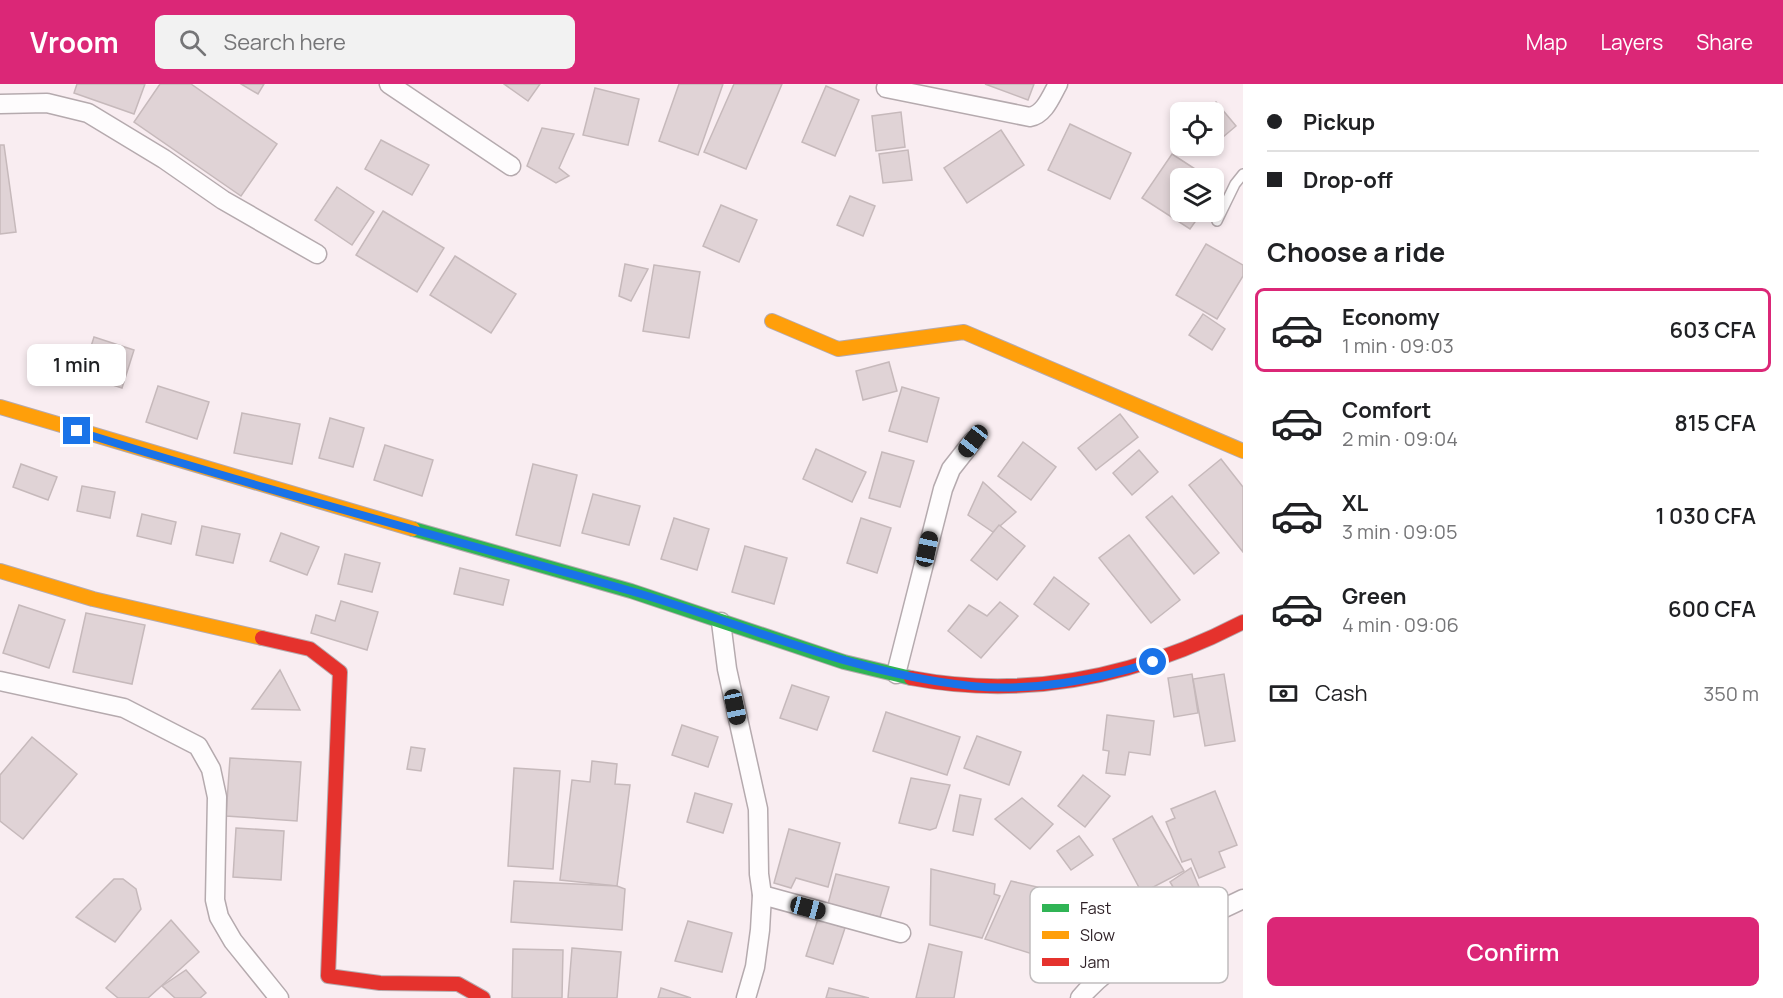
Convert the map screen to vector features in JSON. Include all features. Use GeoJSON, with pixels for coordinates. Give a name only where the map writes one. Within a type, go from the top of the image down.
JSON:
{"type":"FeatureCollection","features":[{"type":"Feature","properties":{"kind":"street"},"geometry":{"type":"LineString","coordinates":[[389,84],[511,166]]}},
{"type":"Feature","properties":{"kind":"street"},"geometry":{"type":"LineString","coordinates":[[886,88],[1030,117],[1037,116],[1047,105],[1058,84]]}},
{"type":"Feature","properties":{"kind":"street"},"geometry":{"type":"LineString","coordinates":[[0,104],[47,103],[88,113],[164,159],[224,200],[317,254]]}},
{"type":"Feature","properties":{"kind":"street"},"geometry":{"type":"LineString","coordinates":[[772,321],[838,349],[964,332],[1243,451]]}},
{"type":"Feature","properties":{"kind":"street"},"geometry":{"type":"LineString","coordinates":[[0,407],[462,545],[633,592],[722,622],[896,674],[975,687],[1022,686],[1071,681],[1131,669],[1175,655],[1243,622]]}},
{"type":"Feature","properties":{"kind":"street"},"geometry":{"type":"LineString","coordinates":[[896,674],[943,489],[951,469],[973,441]]}},
{"type":"Feature","properties":{"kind":"street"},"geometry":{"type":"LineString","coordinates":[[0,571],[93,599],[310,649],[340,672],[328,976],[380,983],[458,984],[483,998]]}},
{"type":"Feature","properties":{"kind":"street"},"geometry":{"type":"LineString","coordinates":[[722,622],[727,669],[758,809],[762,895],[755,967],[746,998]]}},
{"type":"Feature","properties":{"kind":"street"},"geometry":{"type":"LineString","coordinates":[[0,681],[124,708],[198,746],[211,769],[217,797],[215,900],[219,917],[233,941],[279,998]]}},
{"type":"Feature","properties":{"kind":"street"},"geometry":{"type":"LineString","coordinates":[[762,895],[901,933]]}},
{"type":"Feature","properties":{"kind":"street"},"geometry":{"type":"LineString","coordinates":[[1228,906],[1243,899]]}},
{"type":"Feature","properties":{"kind":"street"},"geometry":{"type":"LineString","coordinates":[[1080,998],[1093,983]]}},
{"type":"Feature","properties":{"kind":"lane"},"geometry":{"type":"LineString","coordinates":[[1224,208],[1235,184],[1243,174]]}},
{"type":"Feature","properties":{"kind":"building"},"geometry":{"type":"Polygon","coordinates":[[[77,84],[145,84],[134,114],[74,93],[77,84]]]}},
{"type":"Feature","properties":{"kind":"building"},"geometry":{"type":"Polygon","coordinates":[[[160,84],[191,84],[277,144],[241,196],[134,122],[160,84]]]}},
{"type":"Feature","properties":{"kind":"building"},"geometry":{"type":"Polygon","coordinates":[[[241,84],[264,84],[258,94],[241,84]]]}},
{"type":"Feature","properties":{"kind":"building"},"geometry":{"type":"Polygon","coordinates":[[[504,84],[540,84],[528,101],[504,84]]]}},
{"type":"Feature","properties":{"kind":"building"},"geometry":{"type":"Polygon","coordinates":[[[679,84],[723,84],[698,155],[659,141],[679,84]]]}},
{"type":"Feature","properties":{"kind":"building"},"geometry":{"type":"Polygon","coordinates":[[[734,84],[782,84],[746,169],[704,152],[734,84]]]}},
{"type":"Feature","properties":{"kind":"building"},"geometry":{"type":"Polygon","coordinates":[[[985,84],[1034,84],[1028,100],[985,84]]]}},
{"type":"Feature","properties":{"kind":"building"},"geometry":{"type":"Polygon","coordinates":[[[826,86],[859,100],[835,156],[802,142],[826,86]]]}},
{"type":"Feature","properties":{"kind":"building"},"geometry":{"type":"Polygon","coordinates":[[[595,88],[639,99],[628,145],[583,135],[595,88]]]}},
{"type":"Feature","properties":{"kind":"building"},"geometry":{"type":"Polygon","coordinates":[[[901,112],[905,147],[876,151],[872,116],[901,112]]]}},
{"type":"Feature","properties":{"kind":"building"},"geometry":{"type":"Polygon","coordinates":[[[1224,112],[1236,126],[1224,136],[1224,112]]]}},
{"type":"Feature","properties":{"kind":"building"},"geometry":{"type":"Polygon","coordinates":[[[1070,124],[1131,153],[1110,199],[1048,170],[1070,124]]]}},
{"type":"Feature","properties":{"kind":"building"},"geometry":{"type":"Polygon","coordinates":[[[542,128],[574,134],[559,168],[569,176],[556,183],[527,166],[542,128]]]}},
{"type":"Feature","properties":{"kind":"building"},"geometry":{"type":"Polygon","coordinates":[[[1001,130],[1024,165],[967,203],[944,168],[1001,130]]]}},
{"type":"Feature","properties":{"kind":"building"},"geometry":{"type":"Polygon","coordinates":[[[381,140],[429,165],[412,195],[365,169],[381,140]]]}},
{"type":"Feature","properties":{"kind":"building"},"geometry":{"type":"Polygon","coordinates":[[[0,145],[4,145],[16,232],[0,234],[0,145]]]}},
{"type":"Feature","properties":{"kind":"building"},"geometry":{"type":"Polygon","coordinates":[[[908,150],[912,180],[883,183],[879,154],[908,150]]]}},
{"type":"Feature","properties":{"kind":"building"},"geometry":{"type":"Polygon","coordinates":[[[1171,156],[1175,156],[1194,168],[1170,168],[1170,216],[1142,198],[1171,156]]]}},
{"type":"Feature","properties":{"kind":"building"},"geometry":{"type":"Polygon","coordinates":[[[337,187],[374,212],[352,245],[315,220],[337,187]]]}},
{"type":"Feature","properties":{"kind":"building"},"geometry":{"type":"Polygon","coordinates":[[[850,196],[875,206],[863,236],[837,225],[850,196]]]}},
{"type":"Feature","properties":{"kind":"building"},"geometry":{"type":"Polygon","coordinates":[[[721,205],[757,220],[739,262],[703,246],[721,205]]]}},
{"type":"Feature","properties":{"kind":"building"},"geometry":{"type":"Polygon","coordinates":[[[383,211],[444,248],[417,292],[356,255],[383,211]]]}},
{"type":"Feature","properties":{"kind":"building"},"geometry":{"type":"Polygon","coordinates":[[[1179,222],[1195,222],[1190,229],[1179,222]]]}},
{"type":"Feature","properties":{"kind":"building"},"geometry":{"type":"Polygon","coordinates":[[[1206,244],[1243,265],[1243,276],[1217,319],[1176,295],[1206,244]]]}},
{"type":"Feature","properties":{"kind":"building"},"geometry":{"type":"Polygon","coordinates":[[[455,256],[516,294],[491,333],[430,295],[455,256]]]}},
{"type":"Feature","properties":{"kind":"building"},"geometry":{"type":"Polygon","coordinates":[[[625,264],[648,269],[631,301],[619,296],[625,264]]]}},
{"type":"Feature","properties":{"kind":"building"},"geometry":{"type":"Polygon","coordinates":[[[654,265],[700,272],[689,338],[643,331],[654,265]]]}},
{"type":"Feature","properties":{"kind":"building"},"geometry":{"type":"Polygon","coordinates":[[[1203,314],[1225,329],[1212,350],[1189,335],[1203,314]]]}},
{"type":"Feature","properties":{"kind":"building"},"geometry":{"type":"Polygon","coordinates":[[[94,337],[134,350],[122,388],[82,375],[94,337]]]}},
{"type":"Feature","properties":{"kind":"building"},"geometry":{"type":"Polygon","coordinates":[[[889,362],[897,391],[863,400],[856,371],[889,362]]]}},
{"type":"Feature","properties":{"kind":"building"},"geometry":{"type":"Polygon","coordinates":[[[158,386],[209,402],[197,439],[146,422],[158,386]]]}},
{"type":"Feature","properties":{"kind":"building"},"geometry":{"type":"Polygon","coordinates":[[[902,387],[939,398],[927,442],[889,431],[902,387]]]}},
{"type":"Feature","properties":{"kind":"building"},"geometry":{"type":"Polygon","coordinates":[[[242,413],[300,424],[292,464],[234,453],[242,413]]]}},
{"type":"Feature","properties":{"kind":"building"},"geometry":{"type":"Polygon","coordinates":[[[1120,414],[1138,437],[1096,470],[1078,448],[1120,414]]]}},
{"type":"Feature","properties":{"kind":"building"},"geometry":{"type":"Polygon","coordinates":[[[330,418],[364,428],[353,467],[319,458],[330,418]]]}},
{"type":"Feature","properties":{"kind":"building"},"geometry":{"type":"Polygon","coordinates":[[[1023,442],[1056,467],[1031,500],[998,476],[1023,442]]]}},
{"type":"Feature","properties":{"kind":"building"},"geometry":{"type":"Polygon","coordinates":[[[385,445],[433,460],[422,496],[374,480],[385,445]]]}},
{"type":"Feature","properties":{"kind":"building"},"geometry":{"type":"Polygon","coordinates":[[[816,449],[866,472],[852,502],[803,479],[816,449]]]}},
{"type":"Feature","properties":{"kind":"building"},"geometry":{"type":"Polygon","coordinates":[[[1139,450],[1158,472],[1132,495],[1113,473],[1139,450]]]}},
{"type":"Feature","properties":{"kind":"building"},"geometry":{"type":"Polygon","coordinates":[[[882,452],[914,461],[900,507],[869,498],[882,452]]]}},
{"type":"Feature","properties":{"kind":"building"},"geometry":{"type":"Polygon","coordinates":[[[1221,459],[1243,487],[1243,552],[1189,485],[1221,459]]]}},
{"type":"Feature","properties":{"kind":"building"},"geometry":{"type":"Polygon","coordinates":[[[21,464],[57,477],[48,500],[13,487],[21,464]]]}},
{"type":"Feature","properties":{"kind":"building"},"geometry":{"type":"Polygon","coordinates":[[[533,464],[577,475],[560,546],[516,535],[533,464]]]}},
{"type":"Feature","properties":{"kind":"building"},"geometry":{"type":"Polygon","coordinates":[[[983,482],[1016,512],[993,532],[968,515],[983,482]]]}},
{"type":"Feature","properties":{"kind":"building"},"geometry":{"type":"Polygon","coordinates":[[[82,486],[115,492],[110,518],[77,511],[82,486]]]}},
{"type":"Feature","properties":{"kind":"building"},"geometry":{"type":"Polygon","coordinates":[[[593,494],[640,506],[629,545],[582,533],[593,494]]]}},
{"type":"Feature","properties":{"kind":"building"},"geometry":{"type":"Polygon","coordinates":[[[1172,496],[1219,553],[1194,574],[1146,517],[1172,496]]]}},
{"type":"Feature","properties":{"kind":"building"},"geometry":{"type":"Polygon","coordinates":[[[142,514],[176,522],[171,544],[137,536],[142,514]]]}},
{"type":"Feature","properties":{"kind":"building"},"geometry":{"type":"Polygon","coordinates":[[[674,518],[709,529],[697,570],[661,559],[674,518]]]}},
{"type":"Feature","properties":{"kind":"building"},"geometry":{"type":"Polygon","coordinates":[[[861,518],[891,528],[877,573],[847,563],[861,518]]]}},
{"type":"Feature","properties":{"kind":"building"},"geometry":{"type":"Polygon","coordinates":[[[999,525],[1025,546],[997,580],[971,560],[999,525]]]}},
{"type":"Feature","properties":{"kind":"building"},"geometry":{"type":"Polygon","coordinates":[[[202,526],[240,534],[233,563],[196,555],[202,526]]]}},
{"type":"Feature","properties":{"kind":"building"},"geometry":{"type":"Polygon","coordinates":[[[281,533],[319,547],[307,575],[270,561],[281,533]]]}},
{"type":"Feature","properties":{"kind":"building"},"geometry":{"type":"Polygon","coordinates":[[[1129,535],[1180,600],[1151,623],[1099,558],[1129,535]]]}},
{"type":"Feature","properties":{"kind":"building"},"geometry":{"type":"Polygon","coordinates":[[[745,546],[787,558],[774,604],[732,592],[745,546]]]}},
{"type":"Feature","properties":{"kind":"building"},"geometry":{"type":"Polygon","coordinates":[[[345,554],[380,563],[372,592],[338,584],[345,554]]]}},
{"type":"Feature","properties":{"kind":"building"},"geometry":{"type":"Polygon","coordinates":[[[460,568],[509,580],[503,605],[454,594],[460,568]]]}},
{"type":"Feature","properties":{"kind":"building"},"geometry":{"type":"Polygon","coordinates":[[[1054,577],[1089,604],[1069,630],[1034,604],[1054,577]]]}},
{"type":"Feature","properties":{"kind":"building"},"geometry":{"type":"Polygon","coordinates":[[[341,601],[378,612],[367,650],[311,633],[316,615],[335,621],[341,601]]]}},
{"type":"Feature","properties":{"kind":"building"},"geometry":{"type":"Polygon","coordinates":[[[1000,602],[1018,616],[981,658],[948,631],[969,605],[987,616],[1000,602]]]}},
{"type":"Feature","properties":{"kind":"building"},"geometry":{"type":"Polygon","coordinates":[[[19,605],[65,620],[49,668],[3,653],[19,605]]]}},
{"type":"Feature","properties":{"kind":"building"},"geometry":{"type":"Polygon","coordinates":[[[86,613],[145,625],[132,684],[73,672],[86,613]]]}},
{"type":"Feature","properties":{"kind":"building"},"geometry":{"type":"Polygon","coordinates":[[[280,670],[300,710],[252,709],[280,670]]]}},
{"type":"Feature","properties":{"kind":"building"},"geometry":{"type":"Polygon","coordinates":[[[1192,674],[1198,713],[1174,717],[1168,678],[1192,674]]]}},
{"type":"Feature","properties":{"kind":"building"},"geometry":{"type":"Polygon","coordinates":[[[1224,674],[1235,741],[1205,746],[1193,679],[1224,674]]]}},
{"type":"Feature","properties":{"kind":"building"},"geometry":{"type":"Polygon","coordinates":[[[792,685],[829,697],[817,730],[780,718],[792,685]]]}},
{"type":"Feature","properties":{"kind":"building"},"geometry":{"type":"Polygon","coordinates":[[[886,712],[960,737],[947,775],[873,751],[886,712]]]}},
{"type":"Feature","properties":{"kind":"building"},"geometry":{"type":"Polygon","coordinates":[[[1107,715],[1154,721],[1150,755],[1129,752],[1125,775],[1106,773],[1109,751],[1103,750],[1107,715]]]}},
{"type":"Feature","properties":{"kind":"building"},"geometry":{"type":"Polygon","coordinates":[[[682,725],[718,737],[708,767],[672,755],[682,725]]]}},
{"type":"Feature","properties":{"kind":"building"},"geometry":{"type":"Polygon","coordinates":[[[977,736],[1021,752],[1009,785],[964,768],[977,736]]]}},
{"type":"Feature","properties":{"kind":"building"},"geometry":{"type":"Polygon","coordinates":[[[32,737],[77,774],[23,839],[0,821],[0,775],[32,737]]]}},
{"type":"Feature","properties":{"kind":"building"},"geometry":{"type":"Polygon","coordinates":[[[411,747],[425,749],[421,771],[407,769],[411,747]]]}},
{"type":"Feature","properties":{"kind":"building"},"geometry":{"type":"Polygon","coordinates":[[[230,758],[301,762],[297,821],[226,816],[230,758]]]}},
{"type":"Feature","properties":{"kind":"building"},"geometry":{"type":"Polygon","coordinates":[[[592,761],[617,764],[615,784],[630,785],[617,886],[560,880],[572,780],[590,782],[592,761]]]}},
{"type":"Feature","properties":{"kind":"building"},"geometry":{"type":"Polygon","coordinates":[[[514,768],[560,771],[553,869],[508,866],[514,768]]]}},
{"type":"Feature","properties":{"kind":"building"},"geometry":{"type":"Polygon","coordinates":[[[1083,775],[1110,796],[1085,827],[1058,806],[1083,775]]]}},
{"type":"Feature","properties":{"kind":"building"},"geometry":{"type":"Polygon","coordinates":[[[911,778],[950,785],[936,828],[930,830],[899,823],[911,778]]]}},
{"type":"Feature","properties":{"kind":"building"},"geometry":{"type":"Polygon","coordinates":[[[1215,791],[1237,845],[1219,852],[1225,867],[1199,878],[1191,859],[1182,862],[1166,822],[1175,818],[1171,809],[1215,791]]]}},
{"type":"Feature","properties":{"kind":"building"},"geometry":{"type":"Polygon","coordinates":[[[695,793],[732,804],[723,833],[687,822],[695,793]]]}},
{"type":"Feature","properties":{"kind":"building"},"geometry":{"type":"Polygon","coordinates":[[[960,795],[981,799],[973,835],[953,831],[960,795]]]}},
{"type":"Feature","properties":{"kind":"building"},"geometry":{"type":"Polygon","coordinates":[[[1022,798],[1053,824],[1030,849],[995,819],[1022,798]]]}},
{"type":"Feature","properties":{"kind":"building"},"geometry":{"type":"Polygon","coordinates":[[[1152,816],[1184,871],[1153,887],[1139,887],[1113,839],[1152,816]]]}},
{"type":"Feature","properties":{"kind":"building"},"geometry":{"type":"Polygon","coordinates":[[[236,828],[284,831],[281,880],[233,877],[236,828]]]}},
{"type":"Feature","properties":{"kind":"building"},"geometry":{"type":"Polygon","coordinates":[[[789,829],[840,843],[828,887],[796,878],[791,888],[774,883],[789,829]]]}},
{"type":"Feature","properties":{"kind":"building"},"geometry":{"type":"Polygon","coordinates":[[[1079,836],[1093,855],[1071,870],[1057,851],[1079,836]]]}},
{"type":"Feature","properties":{"kind":"building"},"geometry":{"type":"Polygon","coordinates":[[[1191,868],[1199,887],[1173,887],[1170,882],[1191,868]]]}},
{"type":"Feature","properties":{"kind":"building"},"geometry":{"type":"Polygon","coordinates":[[[931,869],[995,884],[994,894],[1000,896],[982,938],[930,925],[931,869]]]}},
{"type":"Feature","properties":{"kind":"building"},"geometry":{"type":"Polygon","coordinates":[[[836,874],[889,887],[880,917],[828,904],[836,874]]]}},
{"type":"Feature","properties":{"kind":"building"},"geometry":{"type":"Polygon","coordinates":[[[114,879],[123,879],[136,889],[141,909],[115,942],[76,917],[114,879]]]}},
{"type":"Feature","properties":{"kind":"building"},"geometry":{"type":"Polygon","coordinates":[[[514,881],[617,886],[625,889],[622,930],[511,922],[514,881]]]}},
{"type":"Feature","properties":{"kind":"building"},"geometry":{"type":"Polygon","coordinates":[[[1011,881],[1037,887],[1030,887],[1030,953],[985,939],[1011,881]]]}},
{"type":"Feature","properties":{"kind":"building"},"geometry":{"type":"Polygon","coordinates":[[[818,919],[845,928],[833,964],[806,956],[818,919]]]}},
{"type":"Feature","properties":{"kind":"building"},"geometry":{"type":"Polygon","coordinates":[[[171,920],[199,952],[148,998],[118,998],[106,988],[171,920]]]}},
{"type":"Feature","properties":{"kind":"building"},"geometry":{"type":"Polygon","coordinates":[[[688,921],[732,933],[722,972],[675,961],[688,921]]]}},
{"type":"Feature","properties":{"kind":"building"},"geometry":{"type":"Polygon","coordinates":[[[929,944],[962,952],[954,998],[916,998],[929,944]]]}},
{"type":"Feature","properties":{"kind":"building"},"geometry":{"type":"Polygon","coordinates":[[[572,948],[621,952],[617,998],[568,998],[572,948]]]}},
{"type":"Feature","properties":{"kind":"building"},"geometry":{"type":"Polygon","coordinates":[[[513,949],[563,950],[562,998],[512,998],[513,949]]]}},
{"type":"Feature","properties":{"kind":"building"},"geometry":{"type":"Polygon","coordinates":[[[186,970],[206,993],[200,998],[175,998],[162,986],[186,970]]]}},
{"type":"Feature","properties":{"kind":"building"},"geometry":{"type":"Polygon","coordinates":[[[661,988],[691,998],[658,998],[661,988]]]}},
{"type":"Feature","properties":{"kind":"building"},"geometry":{"type":"Polygon","coordinates":[[[829,988],[869,998],[826,998],[829,988]]]}},
{"type":"Feature","properties":{"kind":"traffic: fast"},"geometry":{"type":"LineString","coordinates":[[413,529],[631,591],[844,662],[911,678]]}},
{"type":"Feature","properties":{"kind":"traffic: slow"},"geometry":{"type":"LineString","coordinates":[[772,321],[838,349],[964,332],[1243,451]]}},
{"type":"Feature","properties":{"kind":"traffic: slow"},"geometry":{"type":"LineString","coordinates":[[0,407],[413,529]]}},
{"type":"Feature","properties":{"kind":"traffic: slow"},"geometry":{"type":"LineString","coordinates":[[0,571],[93,599],[262,638]]}},
{"type":"Feature","properties":{"kind":"traffic: jam"},"geometry":{"type":"LineString","coordinates":[[911,678],[954,684],[997,686],[1040,684],[1082,678],[1164,657],[1243,622]]}},
{"type":"Feature","properties":{"kind":"traffic: jam"},"geometry":{"type":"LineString","coordinates":[[262,638],[310,649],[340,672],[328,976],[380,983],[458,984],[483,998]]}},
{"type":"Feature","properties":{"kind":"route"},"geometry":{"type":"LineString","coordinates":[[77,431],[496,555],[633,592],[809,650],[896,674],[975,687],[1022,686],[1071,681],[1131,669],[1153,662]]}}]}
